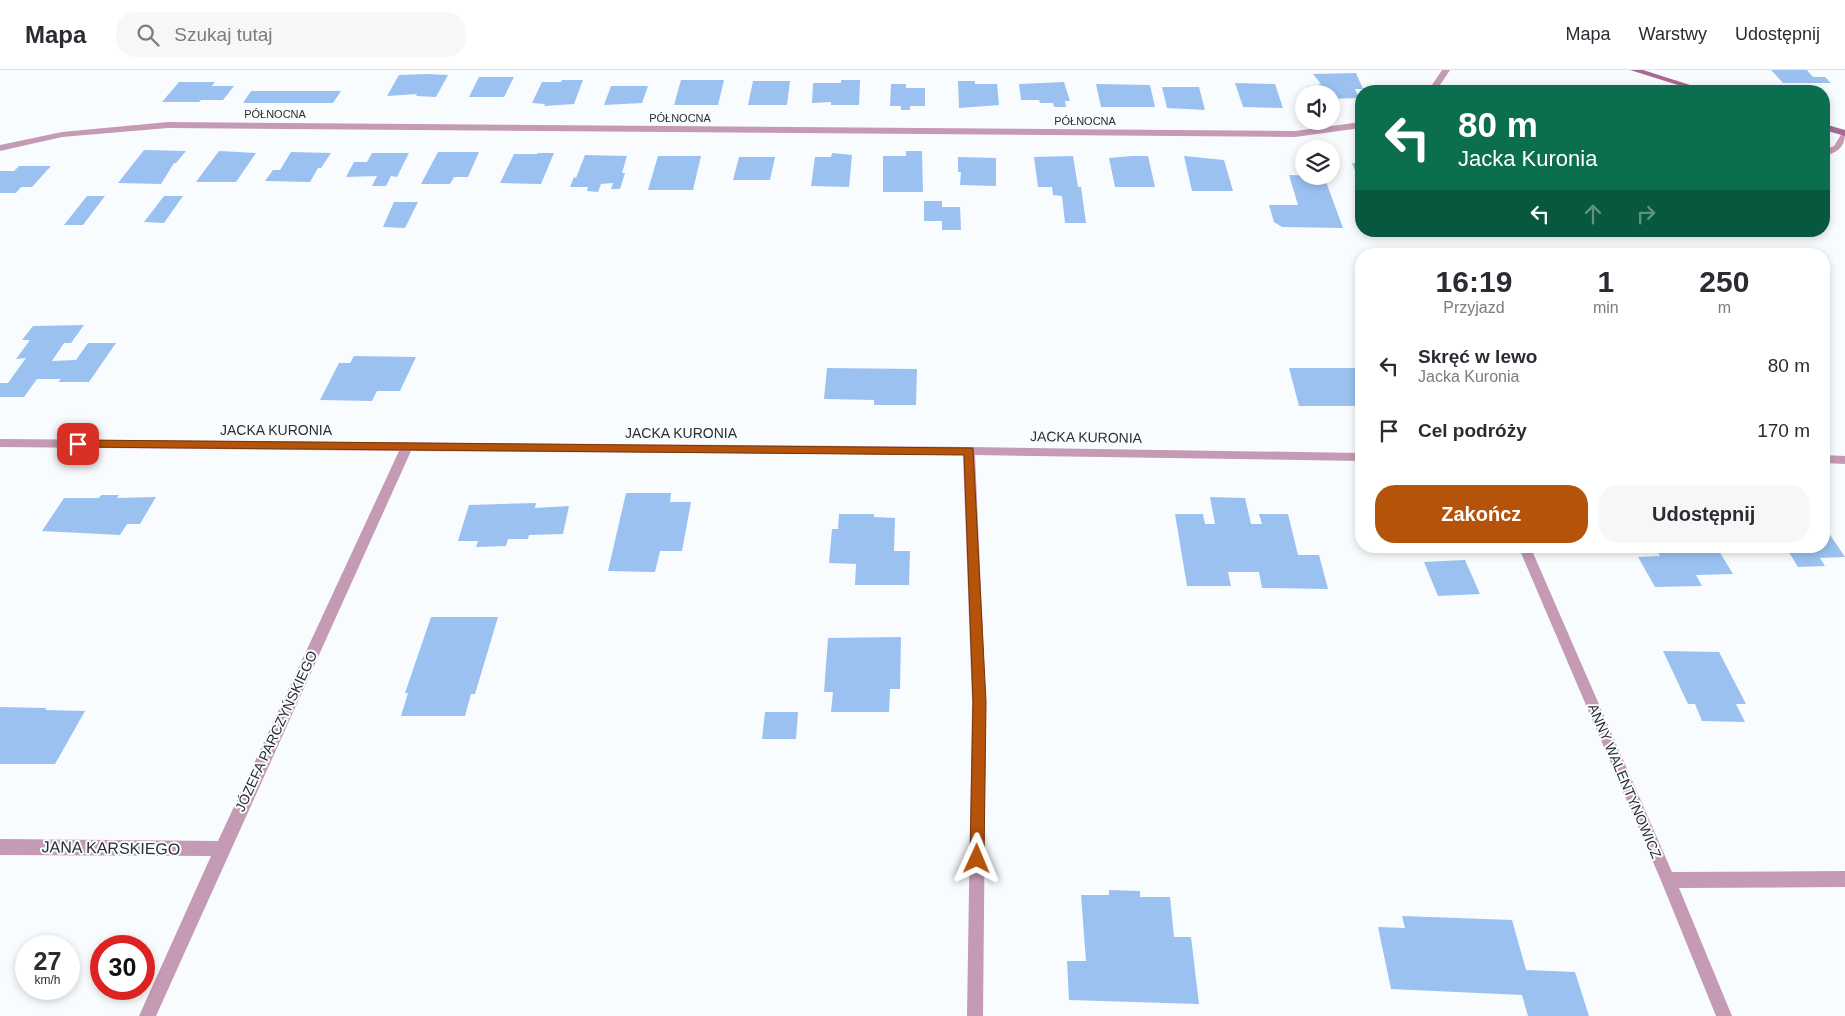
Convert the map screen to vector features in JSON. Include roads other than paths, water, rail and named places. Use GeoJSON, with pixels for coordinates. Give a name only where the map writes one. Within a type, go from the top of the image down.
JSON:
{"type":"FeatureCollection","features":[{"type":"Feature","properties":{"kind":"main road"},"geometry":{"type":"LineString","coordinates":[[1634,70],[1685,85]]}},
{"type":"Feature","properties":{"kind":"main road"},"geometry":{"type":"LineString","coordinates":[[1830,128],[1845,134]]}},
{"type":"Feature","properties":{"kind":"street"},"geometry":{"type":"LineString","coordinates":[[1436,85],[1446,70]]}},
{"type":"Feature","properties":{"kind":"street","name":"PÓŁNOCNA"},"geometry":{"type":"LineString","coordinates":[[0,148],[119,127],[168,125],[1294,134],[1355,126]]}},
{"type":"Feature","properties":{"kind":"street"},"geometry":{"type":"LineString","coordinates":[[1830,151],[1837,148],[1845,134]]}},
{"type":"Feature","properties":{"kind":"street","name":"JACKA KURONIA"},"geometry":{"type":"LineString","coordinates":[[0,443],[969,451],[1355,457]]}},
{"type":"Feature","properties":{"kind":"street","name":"JÓZEFA PARCZYŃSKIEGO"},"geometry":{"type":"LineString","coordinates":[[148,1016],[222,849],[407,446]]}},
{"type":"Feature","properties":{"kind":"street"},"geometry":{"type":"LineString","coordinates":[[969,451],[979,702],[975,1016]]}},
{"type":"Feature","properties":{"kind":"street"},"geometry":{"type":"LineString","coordinates":[[1830,460],[1845,460]]}},
{"type":"Feature","properties":{"kind":"street","name":"ANNY WALENTYNOWICZ"},"geometry":{"type":"LineString","coordinates":[[1527,553],[1668,880],[1724,1016]]}},
{"type":"Feature","properties":{"kind":"street","name":"JANA KARSKIEGO"},"geometry":{"type":"LineString","coordinates":[[0,847],[222,849]]}},
{"type":"Feature","properties":{"kind":"street"},"geometry":{"type":"LineString","coordinates":[[1668,880],[1845,880]]}}]}
